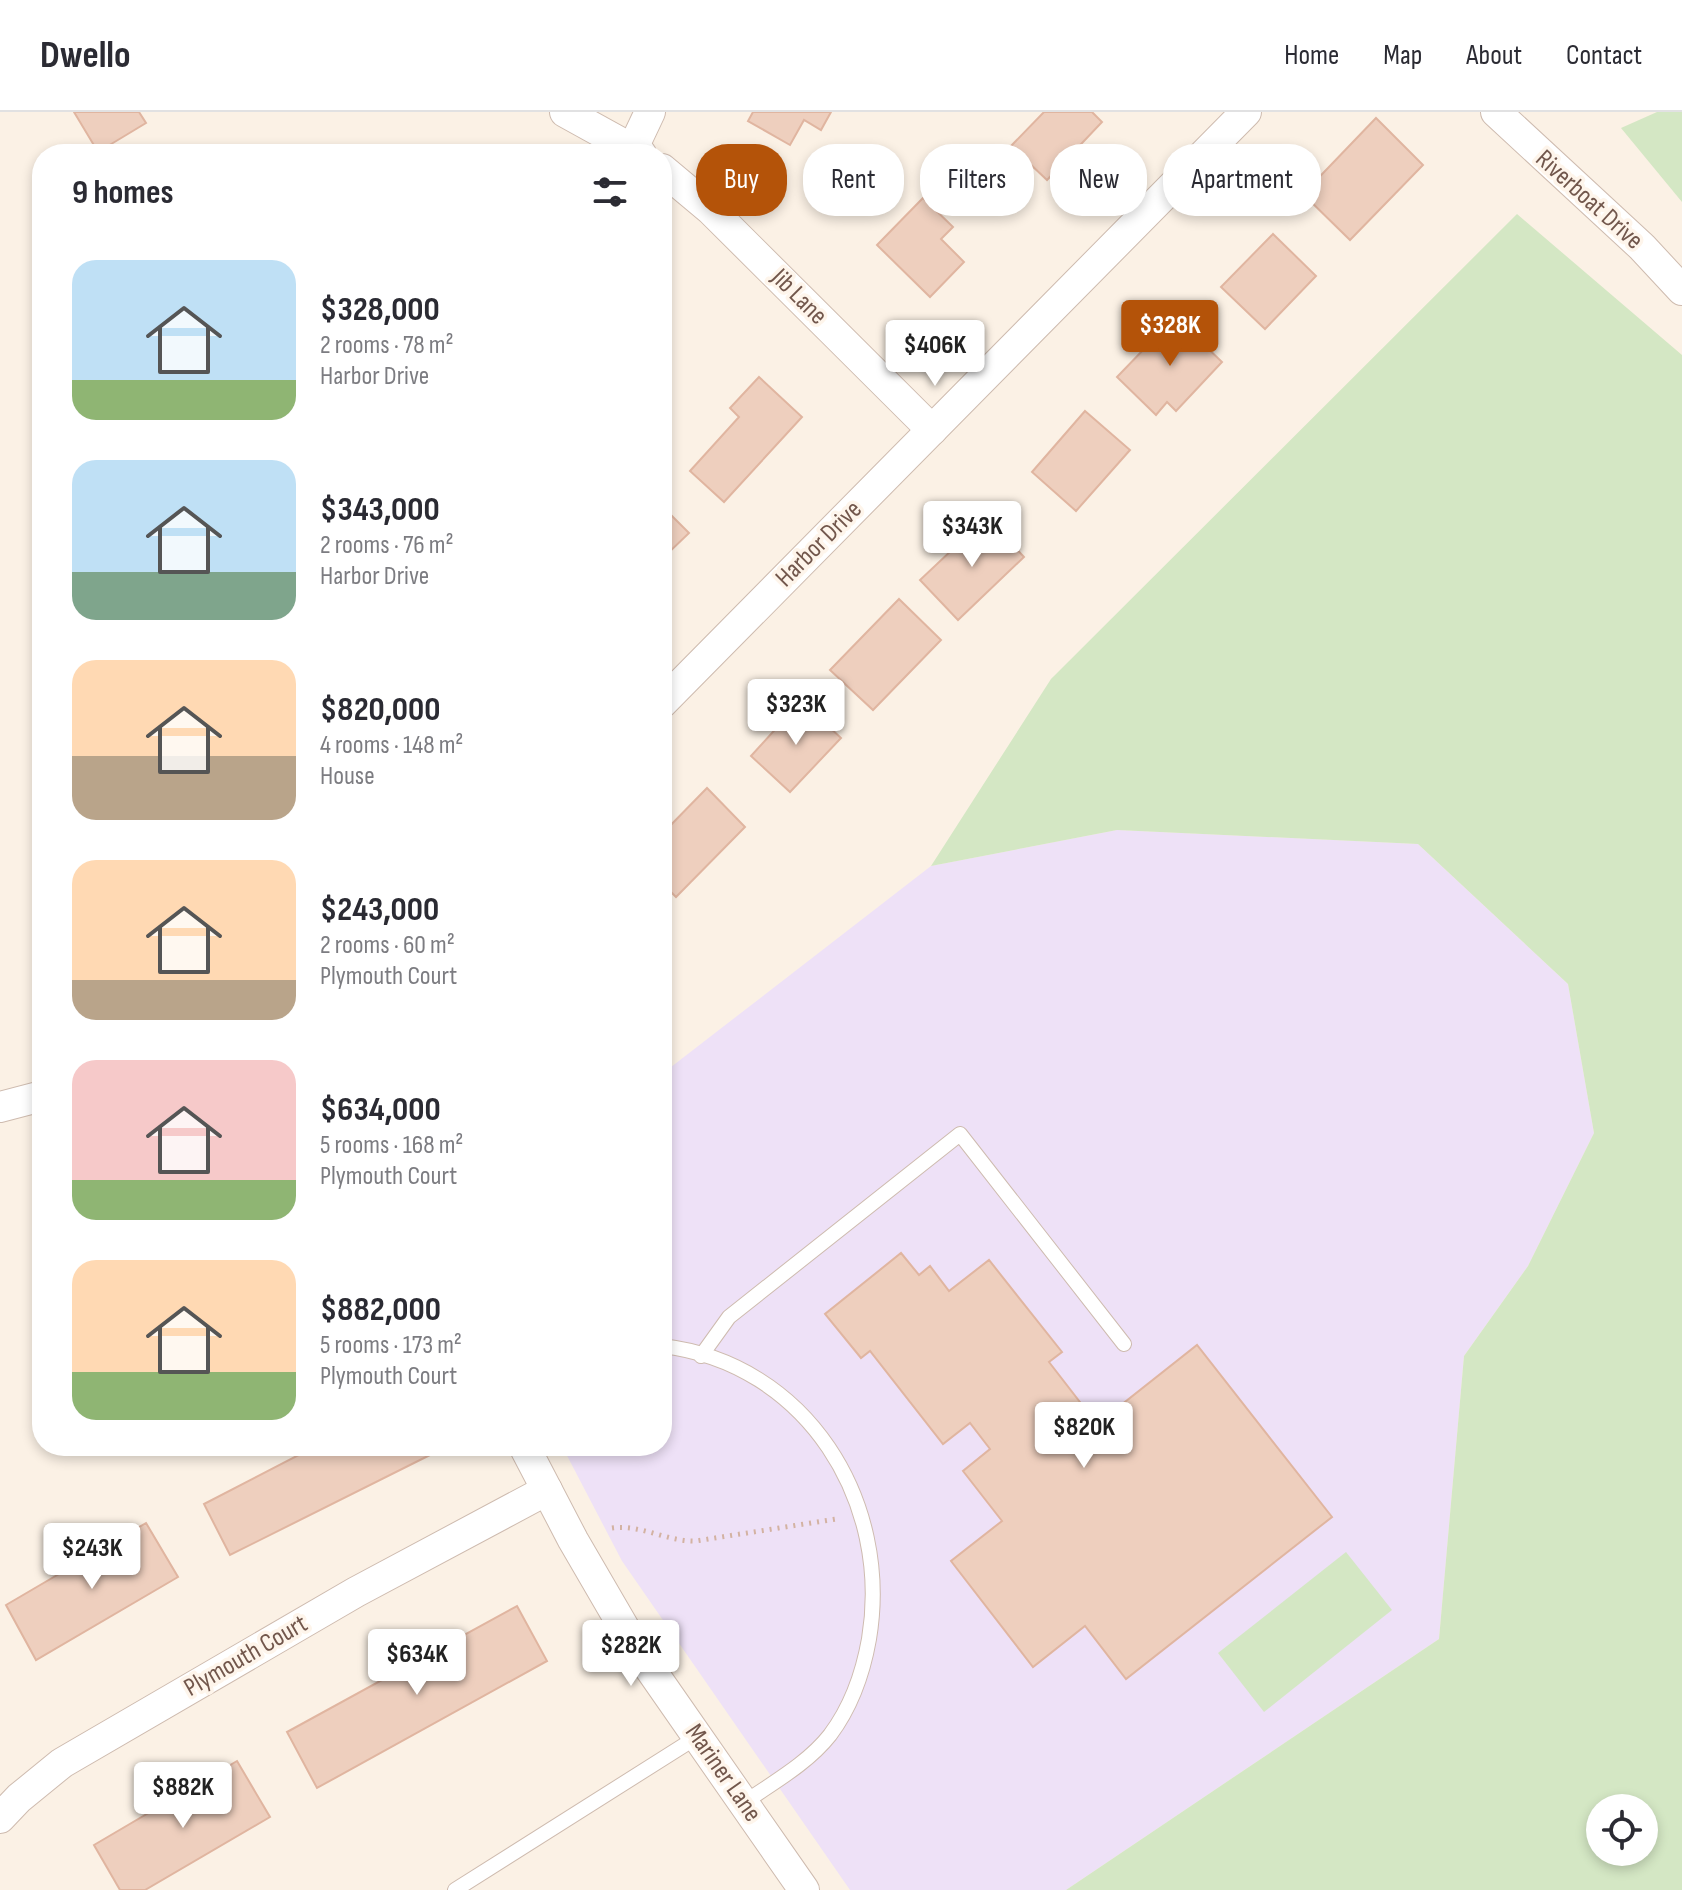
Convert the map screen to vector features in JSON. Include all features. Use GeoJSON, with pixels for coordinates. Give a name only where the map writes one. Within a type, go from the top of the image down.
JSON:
{"type":"FeatureCollection","features":[{"type":"Feature","properties":{"kind":"street"},"geometry":{"type":"LineString","coordinates":[[565,112],[624,144]]}},
{"type":"Feature","properties":{"kind":"street"},"geometry":{"type":"LineString","coordinates":[[639,144],[650,112]]}},
{"type":"Feature","properties":{"kind":"street","name":"Harbor Drive"},"geometry":{"type":"LineString","coordinates":[[672,693],[1246,112]]}},
{"type":"Feature","properties":{"kind":"street","name":"Riverboat Drive"},"geometry":{"type":"LineString","coordinates":[[1496,112],[1642,247],[1682,290]]}},
{"type":"Feature","properties":{"kind":"street","name":"Jib Lane"},"geometry":{"type":"LineString","coordinates":[[672,177],[711,210],[932,430]]}},
{"type":"Feature","properties":{"kind":"street"},"geometry":{"type":"LineString","coordinates":[[0,1107],[32,1099]]}},
{"type":"Feature","properties":{"kind":"street","name":"Mariner Lane"},"geometry":{"type":"LineString","coordinates":[[529,1456],[637,1650],[804,1890]]}},
{"type":"Feature","properties":{"kind":"street","name":"Plymouth Court"},"geometry":{"type":"LineString","coordinates":[[0,1818],[62,1763],[356,1592],[547,1490]]}},
{"type":"Feature","properties":{"kind":"lane"},"geometry":{"type":"LineString","coordinates":[[701,1356],[729,1317],[960,1134],[1124,1344]]}},
{"type":"Feature","properties":{"kind":"lane"},"geometry":{"type":"LineString","coordinates":[[672,1349],[727,1364],[771,1390],[813,1426],[844,1469],[862,1512],[874,1568],[873,1616],[865,1661],[842,1716],[811,1756],[745,1802]]}},
{"type":"Feature","properties":{"kind":"lane"},"geometry":{"type":"LineString","coordinates":[[455,1890],[697,1737]]}},
{"type":"Feature","properties":{"kind":"path"},"geometry":{"type":"LineString","coordinates":[[612,1528],[633,1529],[677,1541],[696,1541],[844,1517]]}},
{"type":"Feature","properties":{"kind":"shaded area"},"geometry":{"type":"Polygon","coordinates":[[[1117,830],[1418,844],[1568,984],[1594,1133],[1528,1266],[1464,1356],[1439,1639],[1066,1890],[850,1890],[622,1561],[567,1456],[672,1456],[672,1066],[931,866],[1117,830]]]}},
{"type":"Feature","properties":{"kind":"green space"},"geometry":{"type":"Polygon","coordinates":[[[1657,112],[1682,112],[1682,202],[1621,128],[1657,112]]]}},
{"type":"Feature","properties":{"kind":"green space"},"geometry":{"type":"Polygon","coordinates":[[[1517,214],[1682,355],[1682,1890],[1066,1890],[1439,1639],[1464,1356],[1528,1266],[1594,1133],[1568,984],[1418,844],[1117,830],[931,866],[1051,679],[1517,214]]]}},
{"type":"Feature","properties":{"kind":"green space"},"geometry":{"type":"Polygon","coordinates":[[[1346,1552],[1392,1610],[1264,1712],[1218,1653],[1346,1552]]]}},
{"type":"Feature","properties":{"kind":"building"},"geometry":{"type":"Polygon","coordinates":[[[74,112],[139,112],[146,123],[111,144],[93,144],[74,112]]]}},
{"type":"Feature","properties":{"kind":"building"},"geometry":{"type":"Polygon","coordinates":[[[753,112],[831,112],[821,130],[804,120],[790,145],[748,121],[753,112]]]}},
{"type":"Feature","properties":{"kind":"building"},"geometry":{"type":"Polygon","coordinates":[[[1044,112],[1092,112],[1102,122],[1081,144],[1050,144],[1050,177],[1047,180],[1034,168],[1034,144],[1013,144],[1044,112]]]}},
{"type":"Feature","properties":{"kind":"building"},"geometry":{"type":"Polygon","coordinates":[[[1376,118],[1423,165],[1350,240],[1321,212],[1321,175],[1376,118]]]}},
{"type":"Feature","properties":{"kind":"building"},"geometry":{"type":"Polygon","coordinates":[[[920,201],[920,216],[942,216],[953,227],[941,239],[964,262],[930,297],[877,245],[920,201]]]}},
{"type":"Feature","properties":{"kind":"building"},"geometry":{"type":"Polygon","coordinates":[[[1273,234],[1316,276],[1265,329],[1221,287],[1273,234]]]}},
{"type":"Feature","properties":{"kind":"building"},"geometry":{"type":"Polygon","coordinates":[[[1175,317],[1222,362],[1176,411],[1167,402],[1156,415],[1117,377],[1175,317]]]}},
{"type":"Feature","properties":{"kind":"building"},"geometry":{"type":"Polygon","coordinates":[[[759,377],[802,417],[724,502],[690,471],[739,417],[730,408],[759,377]]]}},
{"type":"Feature","properties":{"kind":"building"},"geometry":{"type":"Polygon","coordinates":[[[1085,411],[1130,450],[1076,511],[1032,472],[1085,411]]]}},
{"type":"Feature","properties":{"kind":"building"},"geometry":{"type":"Polygon","coordinates":[[[672,516],[689,533],[672,549],[672,516]]]}},
{"type":"Feature","properties":{"kind":"building"},"geometry":{"type":"Polygon","coordinates":[[[987,517],[1024,557],[958,620],[920,580],[987,517]]]}},
{"type":"Feature","properties":{"kind":"building"},"geometry":{"type":"Polygon","coordinates":[[[899,599],[941,640],[873,710],[830,670],[899,599]]]}},
{"type":"Feature","properties":{"kind":"building"},"geometry":{"type":"Polygon","coordinates":[[[801,701],[841,738],[790,792],[751,756],[801,701]]]}},
{"type":"Feature","properties":{"kind":"building"},"geometry":{"type":"Polygon","coordinates":[[[707,788],[745,827],[676,897],[672,893],[672,824],[707,788]]]}},
{"type":"Feature","properties":{"kind":"building"},"geometry":{"type":"Polygon","coordinates":[[[901,1253],[919,1275],[930,1266],[949,1291],[989,1260],[1062,1352],[1049,1362],[1097,1424],[1197,1345],[1332,1517],[1126,1679],[1085,1626],[1033,1667],[951,1561],[1002,1521],[963,1471],[990,1449],[970,1423],[943,1444],[870,1351],[861,1358],[825,1314],[901,1253]]]}},
{"type":"Feature","properties":{"kind":"building"},"geometry":{"type":"Polygon","coordinates":[[[297,1456],[428,1456],[230,1555],[204,1504],[297,1456]]]}},
{"type":"Feature","properties":{"kind":"building"},"geometry":{"type":"Polygon","coordinates":[[[146,1523],[178,1577],[36,1660],[6,1605],[146,1523]]]}},
{"type":"Feature","properties":{"kind":"building"},"geometry":{"type":"Polygon","coordinates":[[[517,1606],[547,1661],[317,1788],[287,1732],[517,1606]]]}},
{"type":"Feature","properties":{"kind":"building"},"geometry":{"type":"Polygon","coordinates":[[[237,1761],[270,1817],[145,1890],[120,1890],[94,1845],[237,1761]]]}}]}
